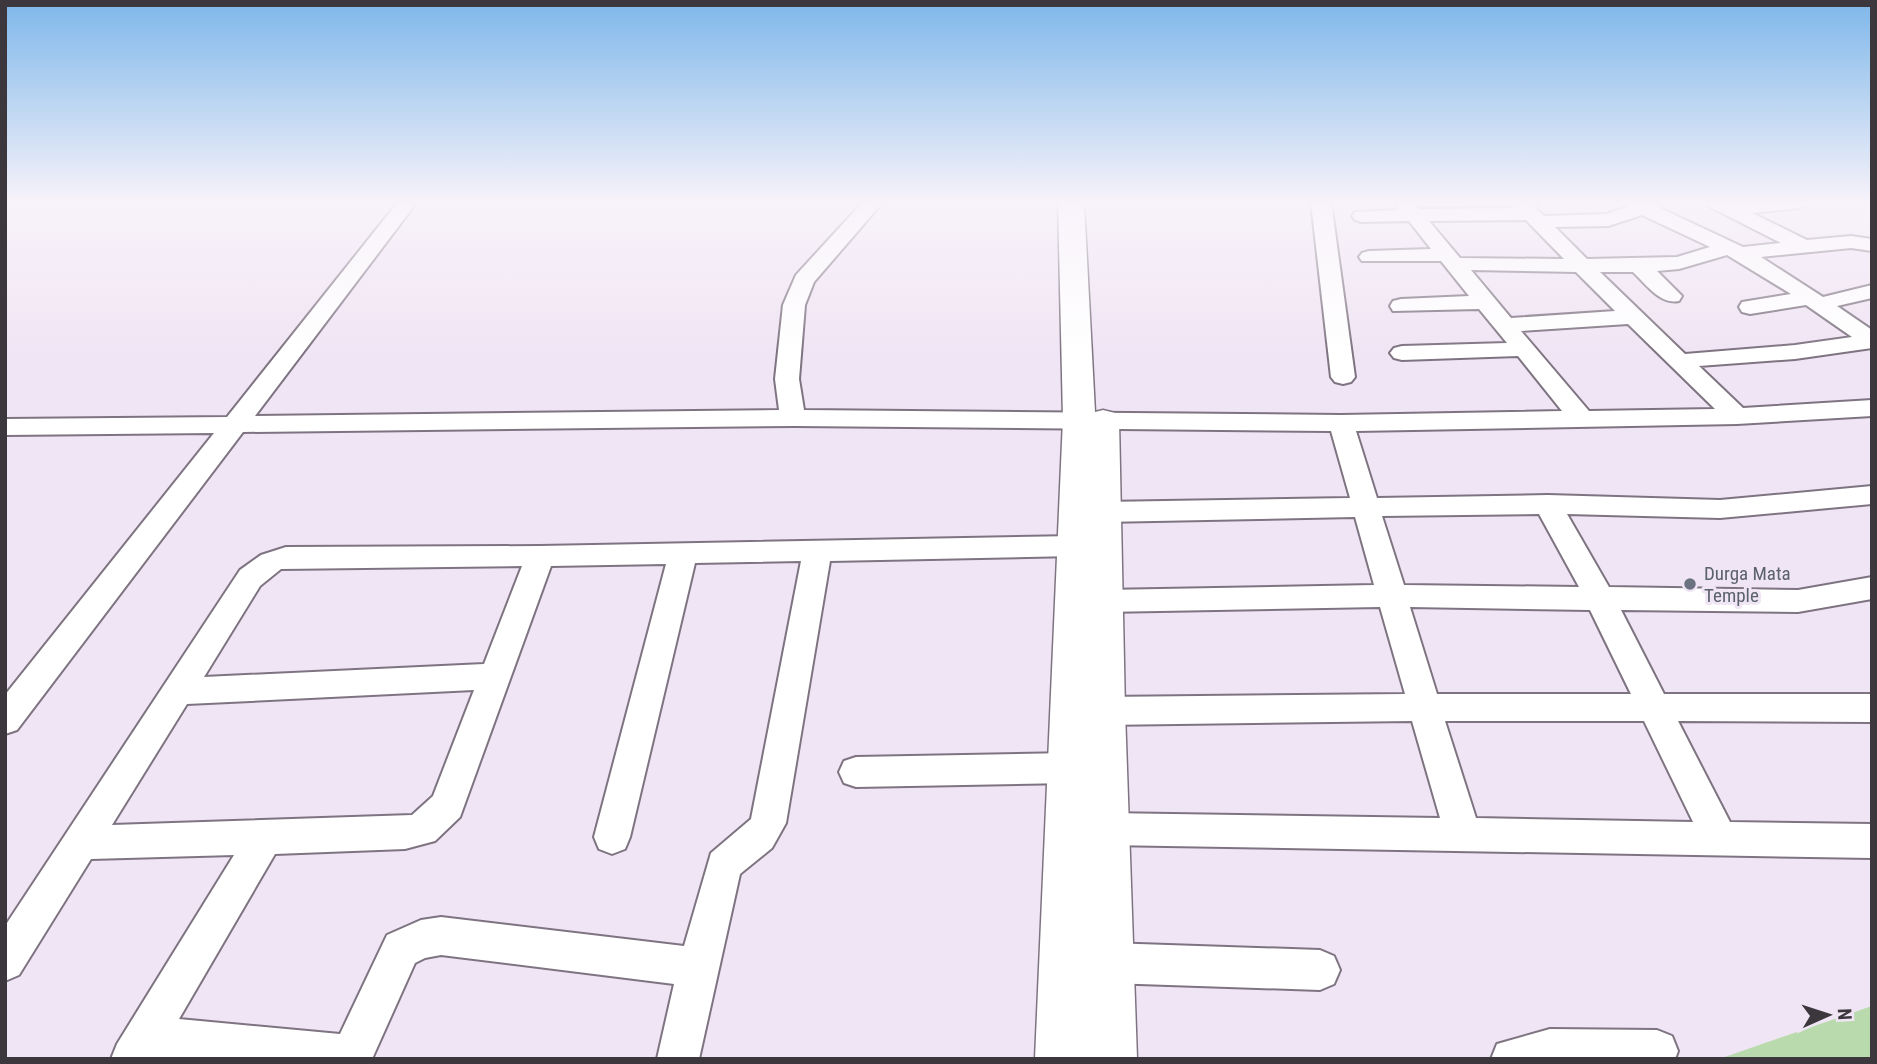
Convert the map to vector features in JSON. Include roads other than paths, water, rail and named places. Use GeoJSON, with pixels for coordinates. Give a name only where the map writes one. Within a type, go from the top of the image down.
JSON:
{"type":"FeatureCollection","features":[{"type":"Feature","properties":{"kind":"main road"},"geometry":{"type":"LineString","coordinates":[[1075,252],[1103,512],[1103,711],[1109,1059]]}},
{"type":"Feature","properties":{"kind":"main road"},"geometry":{"type":"LineString","coordinates":[[1063,1059],[1075,546],[1091,419],[1094,252]]}},
{"type":"Feature","properties":{"kind":"street"},"geometry":{"type":"LineString","coordinates":[[5,720],[370,252]]}},
{"type":"Feature","properties":{"kind":"street"},"geometry":{"type":"LineString","coordinates":[[795,418],[788,402],[787,389],[797,293],[804,280],[829,252]]}},
{"type":"Feature","properties":{"kind":"street"},"geometry":{"type":"LineString","coordinates":[[1327,252],[1343,376]]}},
{"type":"Feature","properties":{"kind":"street"},"geometry":{"type":"LineString","coordinates":[[1444,252],[1582,419]]}},
{"type":"Feature","properties":{"kind":"street"},"geometry":{"type":"LineString","coordinates":[[1568,252],[1737,416]]}},
{"type":"Feature","properties":{"kind":"street"},"geometry":{"type":"LineString","coordinates":[[1369,257],[1583,267],[1679,263],[1731,252]]}},
{"type":"Feature","properties":{"kind":"street"},"geometry":{"type":"LineString","coordinates":[[1735,252],[1815,301],[1872,341]]}},
{"type":"Feature","properties":{"kind":"street"},"geometry":{"type":"LineString","coordinates":[[1639,266],[1671,296]]}},
{"type":"Feature","properties":{"kind":"street"},"geometry":{"type":"LineString","coordinates":[[1750,307],[1815,301],[1872,291]]}},
{"type":"Feature","properties":{"kind":"street"},"geometry":{"type":"LineString","coordinates":[[1401,306],[1486,302]]}},
{"type":"Feature","properties":{"kind":"street"},"geometry":{"type":"LineString","coordinates":[[1505,325],[1633,317]]}},
{"type":"Feature","properties":{"kind":"street"},"geometry":{"type":"LineString","coordinates":[[1679,361],[1795,352],[1872,341]]}},
{"type":"Feature","properties":{"kind":"street"},"geometry":{"type":"LineString","coordinates":[[1402,353],[1524,349]]}},
{"type":"Feature","properties":{"kind":"street"},"geometry":{"type":"LineString","coordinates":[[5,427],[795,418],[1341,423],[1737,416],[1872,408]]}},
{"type":"Feature","properties":{"kind":"street"},"geometry":{"type":"LineString","coordinates":[[1341,423],[1462,833]]}},
{"type":"Feature","properties":{"kind":"street"},"geometry":{"type":"LineString","coordinates":[[1103,512],[1548,504],[1720,509],[1872,495]]}},
{"type":"Feature","properties":{"kind":"street"},"geometry":{"type":"LineString","coordinates":[[1548,504],[1600,598],[1719,838]]}},
{"type":"Feature","properties":{"kind":"street"},"geometry":{"type":"LineString","coordinates":[[5,961],[250,578],[271,562],[286,557],[540,556],[1075,546]]}},
{"type":"Feature","properties":{"kind":"street"},"geometry":{"type":"LineString","coordinates":[[678,1059],[724,866],[735,853],[763,834],[768,823],[817,551]]}},
{"type":"Feature","properties":{"kind":"street"},"geometry":{"type":"LineString","coordinates":[[612,838],[683,553]]}},
{"type":"Feature","properties":{"kind":"street"},"geometry":{"type":"LineString","coordinates":[[81,843],[405,833],[422,829],[447,806],[540,556]]}},
{"type":"Feature","properties":{"kind":"street"},"geometry":{"type":"LineString","coordinates":[[1104,601],[1391,596],[1798,601],[1872,588]]}},
{"type":"Feature","properties":{"kind":"street"},"geometry":{"type":"LineString","coordinates":[[180,691],[495,676]]}},
{"type":"Feature","properties":{"kind":"street"},"geometry":{"type":"LineString","coordinates":[[1103,711],[1424,707],[1872,708]]}},
{"type":"Feature","properties":{"kind":"street"},"geometry":{"type":"LineString","coordinates":[[856,772],[1070,768]]}},
{"type":"Feature","properties":{"kind":"street"},"geometry":{"type":"LineString","coordinates":[[1106,829],[1872,841]]}},
{"type":"Feature","properties":{"kind":"street"},"geometry":{"type":"LineString","coordinates":[[264,838],[138,1048],[351,1057],[396,957],[401,950],[421,939],[442,936],[698,967]]}},
{"type":"Feature","properties":{"kind":"street"},"geometry":{"type":"LineString","coordinates":[[1109,963],[1320,970]]}},
{"type":"Feature","properties":{"kind":"street"},"geometry":{"type":"LineString","coordinates":[[1512,1059],[1550,1050],[1657,1051]]}},
{"type":"Feature","properties":{"kind":"place","name":"Durga Mata Temple"},"geometry":{"type":"Point","coordinates":[1690,584]}}]}
